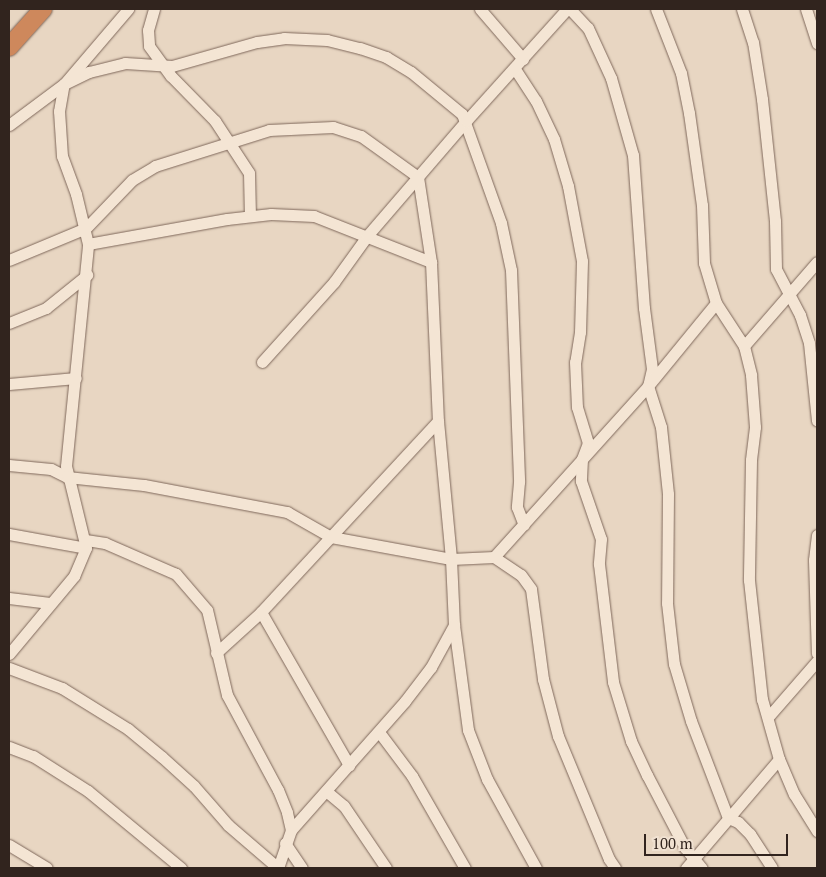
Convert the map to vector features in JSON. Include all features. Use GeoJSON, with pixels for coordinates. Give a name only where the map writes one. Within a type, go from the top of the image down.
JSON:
{"type":"FeatureCollection","features":[{"type":"Feature","properties":{"kind":"highway"},"geometry":{"type":"LineString","coordinates":[[9,47],[43,9]]}},
{"type":"Feature","properties":{"kind":"street"},"geometry":{"type":"LineString","coordinates":[[9,654],[74,576],[85,544],[67,477],[87,275],[88,244],[86,228],[58,133],[64,84],[128,9]]}},
{"type":"Feature","properties":{"kind":"street"},"geometry":{"type":"LineString","coordinates":[[154,9],[148,30],[149,46],[164,67],[215,121],[227,144],[249,174],[250,216]]}},
{"type":"Feature","properties":{"kind":"street"},"geometry":{"type":"LineString","coordinates":[[480,9],[523,59]]}},
{"type":"Feature","properties":{"kind":"street"},"geometry":{"type":"LineString","coordinates":[[262,362],[334,282],[367,236],[466,121],[569,9],[588,28],[611,78],[634,154],[644,308],[652,369],[648,386],[661,427],[667,484],[667,603],[674,664],[691,721],[728,818],[738,822],[750,834],[772,868]]}},
{"type":"Feature","properties":{"kind":"street"},"geometry":{"type":"LineString","coordinates":[[656,9],[682,73],[702,205],[704,264],[716,302],[744,346],[756,427],[752,460],[749,580],[762,699],[769,716],[779,758],[794,794],[817,831]]}},
{"type":"Feature","properties":{"kind":"street"},"geometry":{"type":"LineString","coordinates":[[742,9],[753,42],[762,99],[775,221],[776,269],[800,314],[809,343],[817,421]]}},
{"type":"Feature","properties":{"kind":"street"},"geometry":{"type":"LineString","coordinates":[[806,9],[817,43]]}},
{"type":"Feature","properties":{"kind":"street"},"geometry":{"type":"LineString","coordinates":[[9,125],[64,84],[89,72],[126,63],[164,67],[257,42],[284,38],[327,40],[386,57],[448,101],[466,121],[502,223],[511,270],[520,482],[517,507],[524,525]]}},
{"type":"Feature","properties":{"kind":"street"},"geometry":{"type":"LineString","coordinates":[[515,69],[536,100],[554,139],[568,186],[582,261],[580,332],[575,362],[577,407],[588,443],[582,460],[584,496],[601,539],[599,564],[613,682],[635,750],[685,848],[696,857],[702,868]]}},
{"type":"Feature","properties":{"kind":"street"},"geometry":{"type":"LineString","coordinates":[[9,260],[86,228],[143,172],[268,130],[333,127],[361,136],[418,177],[431,262],[438,421],[451,559],[454,624],[468,730],[487,779],[536,868]]}},
{"type":"Feature","properties":{"kind":"street"},"geometry":{"type":"LineString","coordinates":[[88,244],[250,216],[314,216],[431,262]]}},
{"type":"Feature","properties":{"kind":"street"},"geometry":{"type":"LineString","coordinates":[[744,346],[817,262]]}},
{"type":"Feature","properties":{"kind":"street"},"geometry":{"type":"LineString","coordinates":[[9,323],[46,308],[87,275]]}},
{"type":"Feature","properties":{"kind":"street"},"geometry":{"type":"LineString","coordinates":[[494,557],[648,386],[716,302]]}},
{"type":"Feature","properties":{"kind":"street"},"geometry":{"type":"LineString","coordinates":[[9,384],[76,378]]}},
{"type":"Feature","properties":{"kind":"street"},"geometry":{"type":"LineString","coordinates":[[216,653],[261,612],[438,421]]}},
{"type":"Feature","properties":{"kind":"street"},"geometry":{"type":"LineString","coordinates":[[9,465],[52,469],[67,477],[144,485],[287,512],[330,537],[451,559],[494,557],[521,575],[531,589],[543,679],[558,736],[605,851],[616,868]]}},
{"type":"Feature","properties":{"kind":"street"},"geometry":{"type":"LineString","coordinates":[[9,534],[85,544],[105,543],[156,562],[176,574],[207,610],[226,695],[278,790],[291,830]]}},
{"type":"Feature","properties":{"kind":"street"},"geometry":{"type":"LineString","coordinates":[[817,535],[814,560],[817,653]]}},
{"type":"Feature","properties":{"kind":"street"},"geometry":{"type":"LineString","coordinates":[[9,598],[50,603]]}},
{"type":"Feature","properties":{"kind":"street"},"geometry":{"type":"LineString","coordinates":[[261,612],[348,765]]}},
{"type":"Feature","properties":{"kind":"street"},"geometry":{"type":"LineString","coordinates":[[9,668],[62,688],[128,729],[169,762],[228,826],[278,868],[291,830],[379,732],[431,667],[454,624]]}},
{"type":"Feature","properties":{"kind":"street"},"geometry":{"type":"LineString","coordinates":[[769,716],[817,661]]}},
{"type":"Feature","properties":{"kind":"street"},"geometry":{"type":"LineString","coordinates":[[379,732],[412,776],[465,868]]}},
{"type":"Feature","properties":{"kind":"street"},"geometry":{"type":"LineString","coordinates":[[9,746],[33,756],[88,791],[182,868]]}},
{"type":"Feature","properties":{"kind":"street"},"geometry":{"type":"LineString","coordinates":[[686,868],[779,758]]}},
{"type":"Feature","properties":{"kind":"street"},"geometry":{"type":"LineString","coordinates":[[326,791],[344,806],[386,868]]}},
{"type":"Feature","properties":{"kind":"street"},"geometry":{"type":"LineString","coordinates":[[285,843],[302,868]]}},
{"type":"Feature","properties":{"kind":"street"},"geometry":{"type":"LineString","coordinates":[[9,845],[47,868]]}}]}
